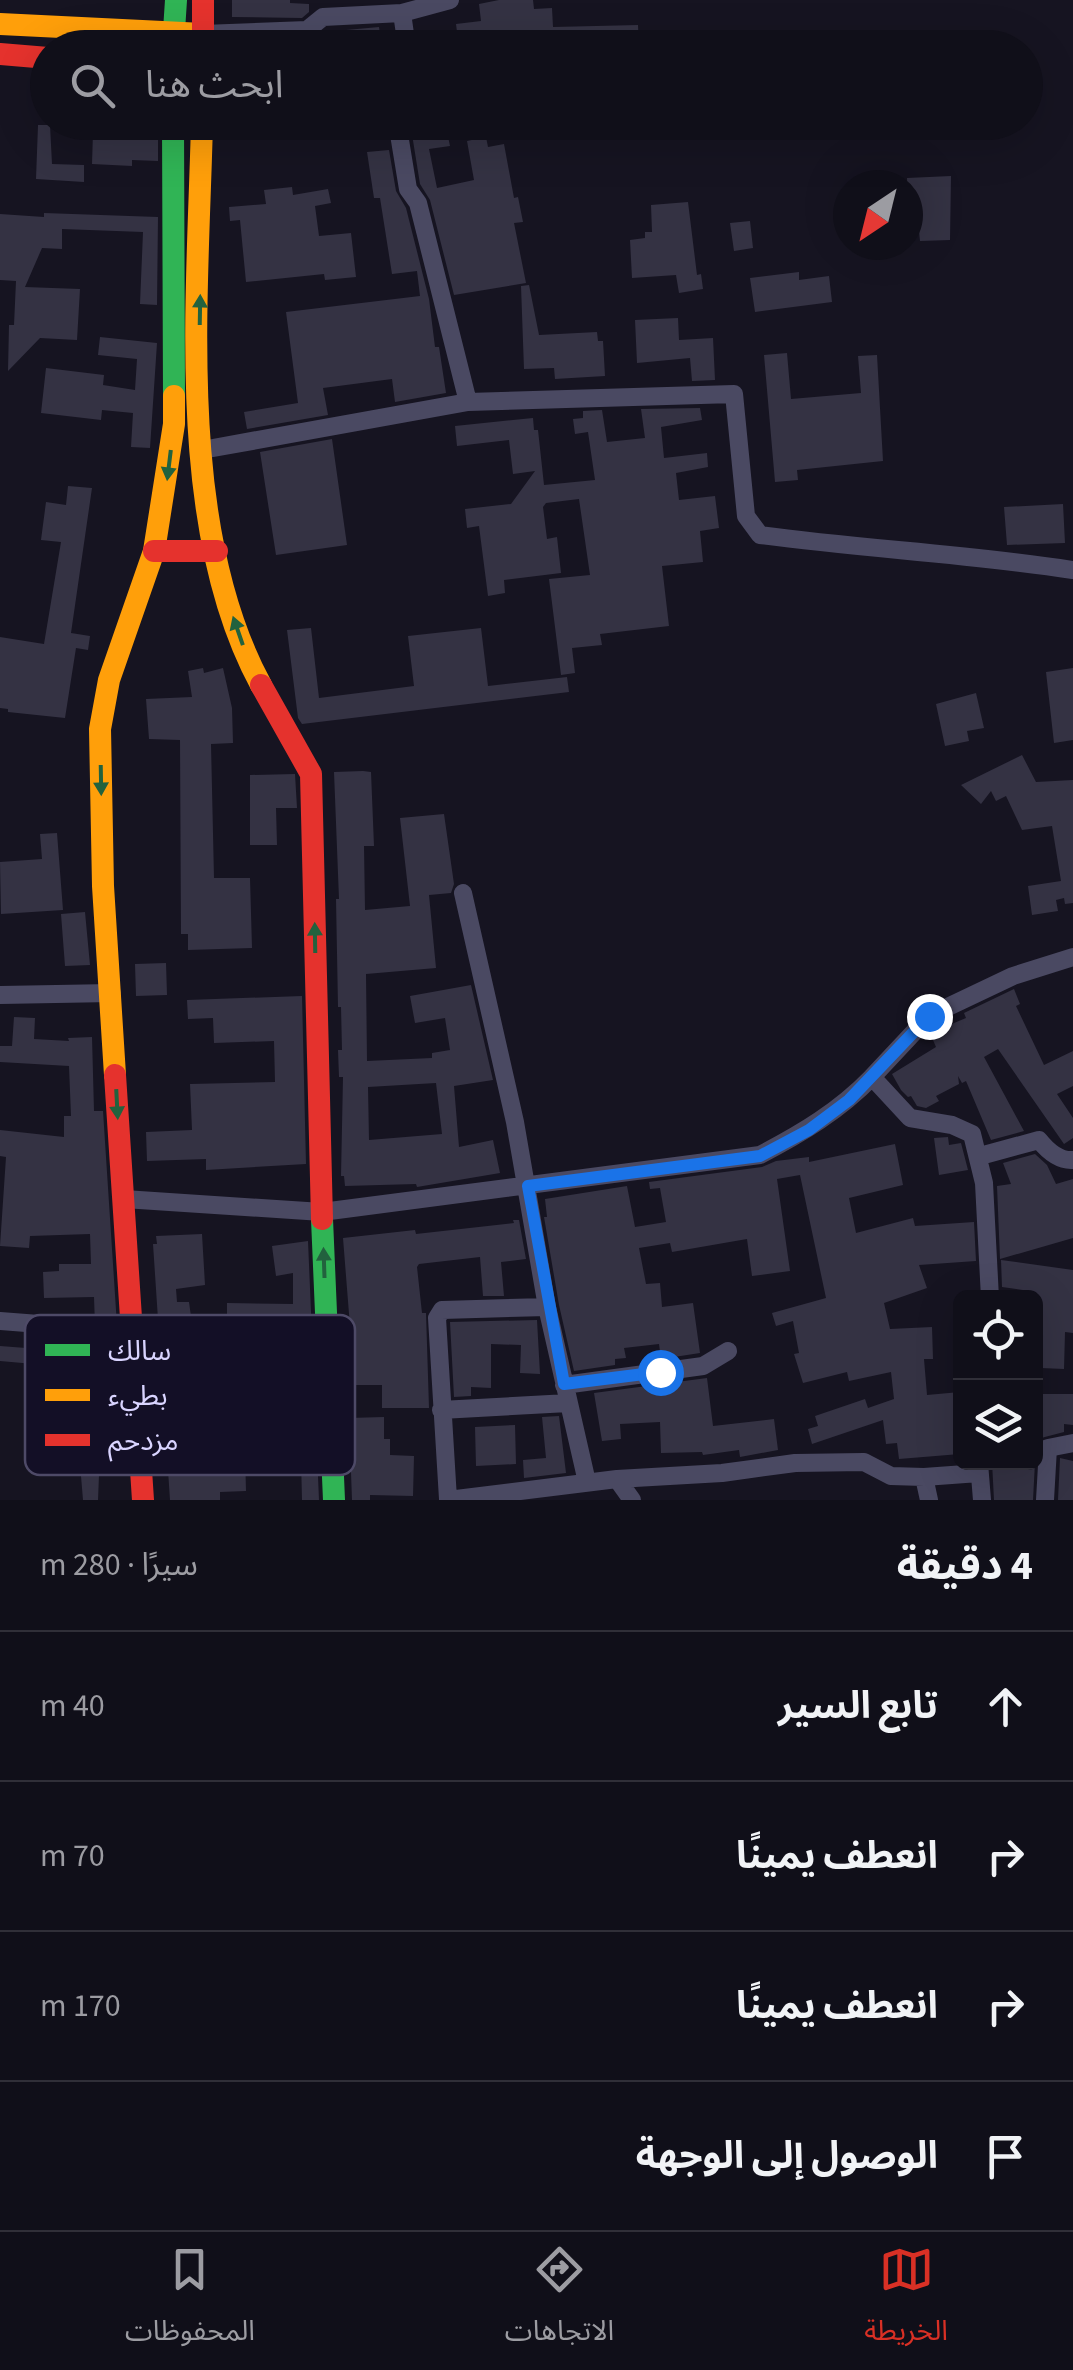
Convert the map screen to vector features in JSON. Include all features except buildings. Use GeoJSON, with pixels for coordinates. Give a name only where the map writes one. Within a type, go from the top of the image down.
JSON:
{"type":"FeatureCollection","features":[{"type":"Feature","properties":{"kind":"street"},"geometry":{"type":"LineString","coordinates":[[174,30],[176,0]]}},
{"type":"Feature","properties":{"kind":"street"},"geometry":{"type":"LineString","coordinates":[[203,0],[203,30]]}},
{"type":"Feature","properties":{"kind":"street"},"geometry":{"type":"LineString","coordinates":[[307,30],[323,17],[372,7],[402,13],[450,0]]}},
{"type":"Feature","properties":{"kind":"street"},"geometry":{"type":"LineString","coordinates":[[402,13],[404,30]]}},
{"type":"Feature","properties":{"kind":"street"},"geometry":{"type":"LineString","coordinates":[[0,24],[65,30]]}},
{"type":"Feature","properties":{"kind":"street"},"geometry":{"type":"LineString","coordinates":[[0,54],[30,56]]}},
{"type":"Feature","properties":{"kind":"street"},"geometry":{"type":"LineString","coordinates":[[132,1315],[103,886],[100,729],[109,680],[154,551],[168,472],[174,397],[172,140]]}},
{"type":"Feature","properties":{"kind":"street"},"geometry":{"type":"LineString","coordinates":[[202,140],[199,396],[202,450],[217,552],[248,661],[296,740],[311,774],[326,1315]]}},
{"type":"Feature","properties":{"kind":"street"},"geometry":{"type":"LineString","coordinates":[[399,140],[408,189],[418,203],[468,402]]}},
{"type":"Feature","properties":{"kind":"street"},"geometry":{"type":"LineString","coordinates":[[202,450],[468,402],[734,394],[746,516],[760,535],[1073,570]]}},
{"type":"Feature","properties":{"kind":"street"},"geometry":{"type":"LineString","coordinates":[[174,397],[199,396]]}},
{"type":"Feature","properties":{"kind":"street"},"geometry":{"type":"LineString","coordinates":[[154,551],[217,552]]}},
{"type":"Feature","properties":{"kind":"street"},"geometry":{"type":"LineString","coordinates":[[463,893],[528,1186],[547,1307],[587,1482]]}},
{"type":"Feature","properties":{"kind":"street"},"geometry":{"type":"LineString","coordinates":[[124,1199],[322,1212],[760,1156],[809,1130],[849,1100],[929,1016],[1012,976],[1073,957]]}},
{"type":"Feature","properties":{"kind":"street"},"geometry":{"type":"LineString","coordinates":[[0,995],[112,993]]}},
{"type":"Feature","properties":{"kind":"street"},"geometry":{"type":"LineString","coordinates":[[872,1077],[910,1118],[952,1125],[972,1134],[980,1156],[989,1290]]}},
{"type":"Feature","properties":{"kind":"street"},"geometry":{"type":"LineString","coordinates":[[980,1156],[1039,1140],[1048,1150],[1073,1160]]}},
{"type":"Feature","properties":{"kind":"street"},"geometry":{"type":"LineString","coordinates":[[547,1307],[442,1310],[437,1318],[448,1500],[587,1482],[722,1473],[795,1463],[864,1462],[892,1476],[924,1478],[968,1470]]}},
{"type":"Feature","properties":{"kind":"street"},"geometry":{"type":"LineString","coordinates":[[0,1321],[25,1323]]}},
{"type":"Feature","properties":{"kind":"street"},"geometry":{"type":"LineString","coordinates":[[441,1410],[566,1394],[703,1366],[728,1351]]}},
{"type":"Feature","properties":{"kind":"street"},"geometry":{"type":"LineString","coordinates":[[1044,1500],[1048,1448],[1073,1443]]}},
{"type":"Feature","properties":{"kind":"street"},"geometry":{"type":"LineString","coordinates":[[979,1470],[982,1500]]}},
{"type":"Feature","properties":{"kind":"street"},"geometry":{"type":"LineString","coordinates":[[142,1475],[143,1500]]}},
{"type":"Feature","properties":{"kind":"street"},"geometry":{"type":"LineString","coordinates":[[333,1475],[334,1500]]}},
{"type":"Feature","properties":{"kind":"street"},"geometry":{"type":"LineString","coordinates":[[924,1478],[929,1500]]}},
{"type":"Feature","properties":{"kind":"street"},"geometry":{"type":"LineString","coordinates":[[617,1479],[632,1500]]}},
{"type":"Feature","properties":{"kind":"traffic: fast"},"geometry":{"type":"LineString","coordinates":[[174,30],[176,0]]}},
{"type":"Feature","properties":{"kind":"traffic: fast"},"geometry":{"type":"LineString","coordinates":[[173,140],[174,396]]}},
{"type":"Feature","properties":{"kind":"traffic: fast"},"geometry":{"type":"LineString","coordinates":[[322,1219],[326,1315]]}},
{"type":"Feature","properties":{"kind":"traffic: fast"},"geometry":{"type":"LineString","coordinates":[[333,1475],[334,1500]]}},
{"type":"Feature","properties":{"kind":"traffic: slow"},"geometry":{"type":"LineString","coordinates":[[0,24],[122,30]]}},
{"type":"Feature","properties":{"kind":"traffic: slow"},"geometry":{"type":"LineString","coordinates":[[201,140],[196,335],[203,484],[215,555],[234,623],[261,685]]}},
{"type":"Feature","properties":{"kind":"traffic: slow"},"geometry":{"type":"LineString","coordinates":[[115,1075],[103,886],[100,729],[109,680],[154,551],[174,424],[174,396]]}},
{"type":"Feature","properties":{"kind":"traffic: jam"},"geometry":{"type":"LineString","coordinates":[[203,0],[203,30]]}},
{"type":"Feature","properties":{"kind":"traffic: jam"},"geometry":{"type":"LineString","coordinates":[[0,54],[30,56]]}},
{"type":"Feature","properties":{"kind":"traffic: jam"},"geometry":{"type":"LineString","coordinates":[[154,551],[217,551]]}},
{"type":"Feature","properties":{"kind":"traffic: jam"},"geometry":{"type":"LineString","coordinates":[[261,685],[311,774],[322,1219]]}},
{"type":"Feature","properties":{"kind":"traffic: jam"},"geometry":{"type":"LineString","coordinates":[[115,1075],[131,1315]]}},
{"type":"Feature","properties":{"kind":"traffic: jam"},"geometry":{"type":"LineString","coordinates":[[141,1475],[143,1500]]}},
{"type":"Feature","properties":{"kind":"route"},"geometry":{"type":"LineString","coordinates":[[660,1372],[564,1384],[528,1186],[760,1156],[809,1130],[849,1100],[929,1016]]}}]}
